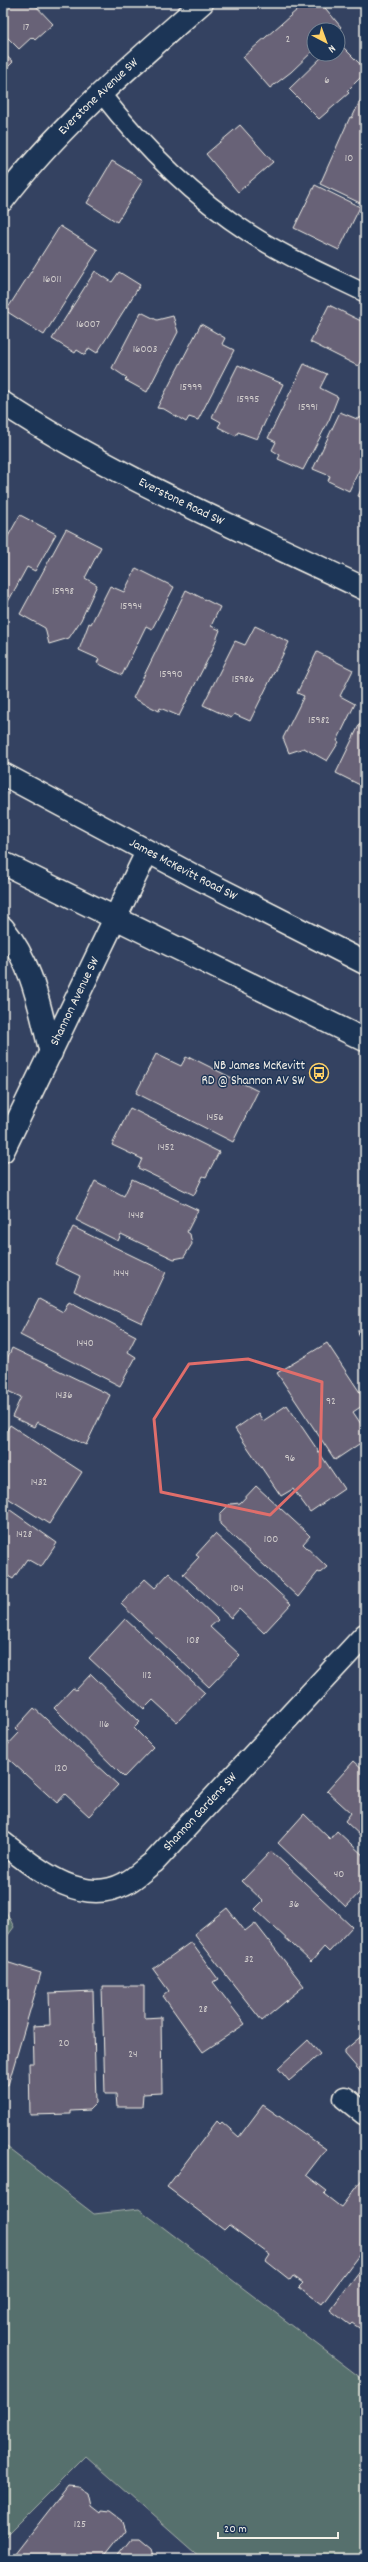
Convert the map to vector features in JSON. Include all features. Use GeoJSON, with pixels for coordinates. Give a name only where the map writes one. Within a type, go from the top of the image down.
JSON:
{"type":"FeatureCollection","features":[{"type":"Feature","properties":{"kind":"street","name":"Everstone Avenue SW"},"geometry":{"type":"LineString","coordinates":[[3,200],[47,147],[100,92],[202,3]]}},
{"type":"Feature","properties":{"kind":"street","name":"Everstone Road SW"},"geometry":{"type":"LineString","coordinates":[[3,403],[43,429],[173,498],[365,589]]}},
{"type":"Feature","properties":{"kind":"street","name":"James McKevitt Road SW"},"geometry":{"type":"LineString","coordinates":[[3,774],[147,852],[365,963]]}},
{"type":"Feature","properties":{"kind":"street","name":"Shannon Avenue SW"},"geometry":{"type":"LineString","coordinates":[[3,1151],[147,852]]}},
{"type":"Feature","properties":{"kind":"street"},"geometry":{"type":"LineString","coordinates":[[3,863],[365,1040]]}},
{"type":"Feature","properties":{"kind":"street"},"geometry":{"type":"LineString","coordinates":[[3,928],[16,944],[30,972],[51,1054]]}},
{"type":"Feature","properties":{"kind":"street","name":"Shannon Gardens SW"},"geometry":{"type":"LineString","coordinates":[[3,1844],[44,1875],[73,1887],[98,1891],[124,1885],[154,1862],[365,1636]]}},
{"type":"Feature","properties":{"kind":"street"},"geometry":{"type":"LineString","coordinates":[[344,2098],[365,2114]]}},
{"type":"Feature","properties":{"kind":"lane"},"geometry":{"type":"LineString","coordinates":[[100,92],[135,136],[202,199],[248,233],[281,252],[365,293]]}},
{"type":"Feature","properties":{"kind":"highlighted area"},"geometry":{"type":"Polygon","coordinates":[[[248,1359],[322,1382],[320,1467],[270,1515],[161,1492],[154,1419],[189,1364],[248,1359]]]}},
{"type":"Feature","properties":{"kind":"green space"},"geometry":{"type":"Polygon","coordinates":[[[3,1906],[14,1927],[3,1942],[3,1906]]]}},
{"type":"Feature","properties":{"kind":"green space"},"geometry":{"type":"Polygon","coordinates":[[[3,2144],[94,2214],[139,2209],[365,2381],[365,2559],[203,2559],[86,2456],[3,2539],[3,2144]]]}},
{"type":"Feature","properties":{"kind":"building"},"geometry":{"type":"Polygon","coordinates":[[[3,3],[33,3],[53,24],[35,40],[32,37],[19,49],[3,33],[3,3]]]}},
{"type":"Feature","properties":{"kind":"building"},"geometry":{"type":"Polygon","coordinates":[[[305,3],[310,3],[315,8],[321,3],[337,22],[306,22],[306,58],[291,72],[270,88],[243,57],[305,3]]]}},
{"type":"Feature","properties":{"kind":"building"},"geometry":{"type":"Polygon","coordinates":[[[346,50],[365,69],[365,73],[347,91],[349,93],[319,119],[289,89],[317,62],[346,62],[346,50]]]}},
{"type":"Feature","properties":{"kind":"building"},"geometry":{"type":"Polygon","coordinates":[[[3,53],[13,62],[3,72],[3,53]]]}},
{"type":"Feature","properties":{"kind":"building"},"geometry":{"type":"Polygon","coordinates":[[[365,99],[365,193],[360,203],[320,184],[350,117],[352,118],[360,101],[365,99]]]}},
{"type":"Feature","properties":{"kind":"building"},"geometry":{"type":"Polygon","coordinates":[[[240,125],[273,162],[238,192],[206,154],[240,125]]]}},
{"type":"Feature","properties":{"kind":"building"},"geometry":{"type":"Polygon","coordinates":[[[112,161],[143,180],[117,222],[87,203],[112,161]]]}},
{"type":"Feature","properties":{"kind":"building"},"geometry":{"type":"Polygon","coordinates":[[[315,185],[360,207],[339,250],[294,228],[315,185]]]}},
{"type":"Feature","properties":{"kind":"building"},"geometry":{"type":"Polygon","coordinates":[[[60,226],[98,250],[44,335],[6,311],[60,226]]]}},
{"type":"Feature","properties":{"kind":"building"},"geometry":{"type":"Polygon","coordinates":[[[95,271],[112,282],[119,272],[140,285],[97,353],[89,348],[85,355],[77,350],[75,353],[52,339],[95,271]]]}},
{"type":"Feature","properties":{"kind":"building"},"geometry":{"type":"Polygon","coordinates":[[[329,305],[365,323],[365,353],[358,366],[310,342],[329,305]]]}},
{"type":"Feature","properties":{"kind":"building"},"geometry":{"type":"Polygon","coordinates":[[[141,312],[157,320],[173,316],[178,332],[147,392],[125,380],[127,378],[112,368],[141,312]]]}},
{"type":"Feature","properties":{"kind":"building"},"geometry":{"type":"Polygon","coordinates":[[[201,324],[225,338],[222,344],[234,350],[198,420],[189,417],[186,422],[164,409],[157,408],[201,324]]]}},
{"type":"Feature","properties":{"kind":"building"},"geometry":{"type":"Polygon","coordinates":[[[304,364],[327,374],[320,388],[338,397],[329,420],[303,470],[278,459],[280,455],[272,450],[276,442],[268,438],[304,364]]]}},
{"type":"Feature","properties":{"kind":"building"},"geometry":{"type":"Polygon","coordinates":[[[238,365],[283,384],[257,439],[238,432],[236,436],[218,427],[221,422],[212,417],[238,365]]]}},
{"type":"Feature","properties":{"kind":"building"},"geometry":{"type":"Polygon","coordinates":[[[340,412],[357,419],[365,416],[365,458],[349,491],[328,481],[330,476],[313,469],[340,412]]]}},
{"type":"Feature","properties":{"kind":"building"},"geometry":{"type":"Polygon","coordinates":[[[365,481],[365,499],[358,496],[365,481]]]}},
{"type":"Feature","properties":{"kind":"building"},"geometry":{"type":"Polygon","coordinates":[[[20,515],[56,534],[35,571],[27,567],[3,611],[3,539],[6,540],[20,515]]]}},
{"type":"Feature","properties":{"kind":"building"},"geometry":{"type":"Polygon","coordinates":[[[66,529],[101,547],[85,578],[97,585],[81,620],[69,638],[49,644],[45,628],[20,614],[66,529]]]}},
{"type":"Feature","properties":{"kind":"building"},"geometry":{"type":"Polygon","coordinates":[[[136,568],[174,587],[152,629],[146,626],[122,675],[97,663],[99,659],[79,650],[89,623],[91,624],[110,586],[124,592],[136,568]]]}},
{"type":"Feature","properties":{"kind":"building"},"geometry":{"type":"Polygon","coordinates":[[[186,590],[220,607],[211,626],[220,630],[211,653],[179,716],[160,708],[159,711],[133,698],[186,590]]]}},
{"type":"Feature","properties":{"kind":"building"},"geometry":{"type":"Polygon","coordinates":[[[255,626],[289,642],[250,721],[234,714],[231,718],[203,705],[235,641],[245,645],[255,626]]]}},
{"type":"Feature","properties":{"kind":"building"},"geometry":{"type":"Polygon","coordinates":[[[317,652],[353,670],[340,696],[355,704],[337,741],[339,742],[327,761],[304,748],[289,753],[283,738],[304,696],[297,693],[317,652]]]}},
{"type":"Feature","properties":{"kind":"building"},"geometry":{"type":"Polygon","coordinates":[[[365,713],[365,784],[364,787],[336,773],[365,713]]]}},
{"type":"Feature","properties":{"kind":"building"},"geometry":{"type":"Polygon","coordinates":[[[156,1054],[181,1066],[186,1057],[190,1059],[190,1057],[258,1091],[233,1142],[136,1093],[156,1054]]]}},
{"type":"Feature","properties":{"kind":"building"},"geometry":{"type":"Polygon","coordinates":[[[130,1108],[219,1152],[206,1177],[203,1176],[194,1195],[138,1168],[142,1159],[112,1145],[130,1108]]]}},
{"type":"Feature","properties":{"kind":"building"},"geometry":{"type":"Polygon","coordinates":[[[132,1179],[198,1210],[187,1232],[190,1234],[192,1244],[184,1257],[174,1259],[121,1234],[118,1241],[76,1220],[95,1181],[124,1196],[132,1179]]]}},
{"type":"Feature","properties":{"kind":"building"},"geometry":{"type":"Polygon","coordinates":[[[73,1227],[166,1272],[142,1323],[74,1291],[80,1276],[55,1264],[73,1227]]]}},
{"type":"Feature","properties":{"kind":"building"},"geometry":{"type":"Polygon","coordinates":[[[39,1299],[63,1312],[69,1301],[136,1336],[128,1352],[136,1357],[120,1386],[20,1335],[39,1299]]]}},
{"type":"Feature","properties":{"kind":"building"},"geometry":{"type":"Polygon","coordinates":[[[365,1329],[365,1362],[358,1330],[365,1329]]]}},
{"type":"Feature","properties":{"kind":"building"},"geometry":{"type":"Polygon","coordinates":[[[327,1343],[365,1400],[365,1404],[353,1412],[365,1430],[365,1440],[335,1460],[277,1373],[327,1343]]]}},
{"type":"Feature","properties":{"kind":"building"},"geometry":{"type":"Polygon","coordinates":[[[12,1348],[110,1395],[86,1445],[37,1422],[34,1427],[12,1417],[21,1397],[3,1389],[3,1368],[12,1348]]]}},
{"type":"Feature","properties":{"kind":"building"},"geometry":{"type":"Polygon","coordinates":[[[287,1405],[344,1489],[310,1512],[293,1489],[281,1496],[235,1429],[258,1413],[263,1421],[287,1405]]]}},
{"type":"Feature","properties":{"kind":"building"},"geometry":{"type":"Polygon","coordinates":[[[10,1425],[82,1472],[49,1524],[3,1495],[3,1437],[10,1425]]]}},
{"type":"Feature","properties":{"kind":"building"},"geometry":{"type":"Polygon","coordinates":[[[256,1486],[310,1536],[303,1544],[327,1567],[320,1573],[318,1572],[298,1597],[220,1524],[220,1514],[230,1504],[240,1503],[256,1486]]]}},
{"type":"Feature","properties":{"kind":"building"},"geometry":{"type":"Polygon","coordinates":[[[3,1505],[57,1543],[41,1567],[27,1559],[13,1579],[3,1573],[3,1505]]]}},
{"type":"Feature","properties":{"kind":"building"},"geometry":{"type":"Polygon","coordinates":[[[215,1534],[291,1604],[264,1633],[239,1609],[231,1618],[183,1574],[199,1557],[196,1555],[215,1534]]]}},
{"type":"Feature","properties":{"kind":"building"},"geometry":{"type":"Polygon","coordinates":[[[169,1573],[218,1620],[210,1627],[240,1655],[209,1687],[121,1604],[145,1579],[155,1588],[169,1573]]]}},
{"type":"Feature","properties":{"kind":"building"},"geometry":{"type":"Polygon","coordinates":[[[125,1619],[205,1693],[177,1722],[153,1700],[144,1709],[89,1658],[125,1619]]]}},
{"type":"Feature","properties":{"kind":"building"},"geometry":{"type":"Polygon","coordinates":[[[91,1674],[140,1722],[134,1728],[153,1747],[124,1777],[54,1708],[73,1688],[76,1690],[91,1674]]]}},
{"type":"Feature","properties":{"kind":"building"},"geometry":{"type":"Polygon","coordinates":[[[34,1708],[118,1785],[89,1816],[65,1794],[57,1803],[3,1754],[3,1750],[19,1733],[15,1729],[34,1708]]]}},
{"type":"Feature","properties":{"kind":"building"},"geometry":{"type":"Polygon","coordinates":[[[354,1761],[365,1771],[365,1840],[345,1821],[351,1813],[327,1791],[354,1761]]]}},
{"type":"Feature","properties":{"kind":"building"},"geometry":{"type":"Polygon","coordinates":[[[304,1814],[330,1839],[337,1831],[365,1857],[364,1896],[360,1892],[346,1907],[278,1843],[304,1814]]]}},
{"type":"Feature","properties":{"kind":"building"},"geometry":{"type":"Polygon","coordinates":[[[271,1851],[352,1927],[329,1952],[324,1947],[311,1962],[255,1909],[263,1901],[242,1881],[271,1851]]]}},
{"type":"Feature","properties":{"kind":"building"},"geometry":{"type":"Polygon","coordinates":[[[227,1908],[245,1931],[255,1923],[304,1986],[262,2021],[194,1934],[227,1908]]]}},
{"type":"Feature","properties":{"kind":"building"},"geometry":{"type":"Polygon","coordinates":[[[191,1942],[218,1979],[213,1982],[245,2024],[203,2052],[163,1996],[169,1991],[153,1969],[191,1942]]]}},
{"type":"Feature","properties":{"kind":"building"},"geometry":{"type":"Polygon","coordinates":[[[3,1961],[41,1973],[8,2085],[3,2084],[3,1961]]]}},
{"type":"Feature","properties":{"kind":"building"},"geometry":{"type":"Polygon","coordinates":[[[102,1986],[144,1986],[144,2018],[161,2017],[162,2093],[143,2094],[142,2107],[117,2107],[116,2094],[105,2094],[102,1986]]]}},
{"type":"Feature","properties":{"kind":"building"},"geometry":{"type":"Polygon","coordinates":[[[93,1991],[96,2103],[89,2110],[71,2111],[71,2114],[30,2115],[29,2063],[34,2063],[33,2026],[50,2025],[49,1993],[93,1991]]]}},
{"type":"Feature","properties":{"kind":"building"},"geometry":{"type":"Polygon","coordinates":[[[365,2033],[365,2077],[345,2054],[345,2050],[365,2033]]]}},
{"type":"Feature","properties":{"kind":"building"},"geometry":{"type":"Polygon","coordinates":[[[308,2040],[320,2054],[289,2081],[278,2068],[308,2040]]]}},
{"type":"Feature","properties":{"kind":"building"},"geometry":{"type":"Polygon","coordinates":[[[263,2105],[326,2149],[306,2175],[327,2191],[324,2194],[338,2205],[341,2207],[363,2178],[365,2180],[365,2247],[322,2304],[299,2287],[303,2283],[293,2276],[290,2280],[266,2261],[270,2255],[229,2225],[224,2230],[167,2187],[217,2121],[220,2124],[222,2122],[239,2137],[263,2105]]]}},
{"type":"Feature","properties":{"kind":"building"},"geometry":{"type":"Polygon","coordinates":[[[365,2264],[365,2337],[360,2333],[362,2330],[352,2323],[350,2325],[330,2310],[365,2264]]]}},
{"type":"Feature","properties":{"kind":"building"},"geometry":{"type":"Polygon","coordinates":[[[68,2486],[78,2487],[87,2493],[90,2506],[99,2513],[100,2511],[110,2512],[122,2521],[125,2530],[102,2559],[11,2559],[68,2486]]]}},
{"type":"Feature","properties":{"kind":"building"},"geometry":{"type":"Polygon","coordinates":[[[131,2539],[140,2539],[152,2549],[155,2559],[115,2559],[131,2539]]]}},
{"type":"Feature","properties":{"kind":"place","name":"NB James McKevitt RD @ Shannon AV SW"},"geometry":{"type":"Point","coordinates":[319,1073]}}]}
